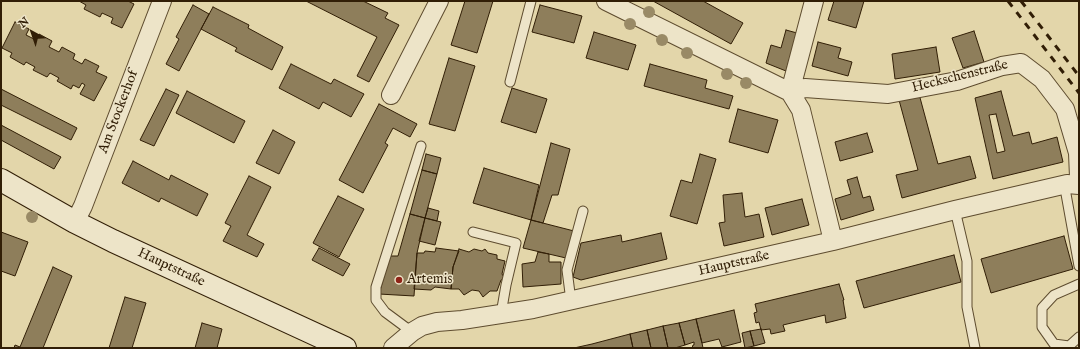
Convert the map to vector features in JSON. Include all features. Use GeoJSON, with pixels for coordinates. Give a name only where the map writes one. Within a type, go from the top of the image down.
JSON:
{"type":"FeatureCollection","features":[{"type":"Feature","properties":{"kind":"main road","name":"Hauptstraße"},"geometry":{"type":"LineString","coordinates":[[1,180],[75,222],[113,241],[345,348]]}},
{"type":"Feature","properties":{"kind":"street","name":"Am Stockerhof"},"geometry":{"type":"LineString","coordinates":[[75,222],[83,206],[162,1]]}},
{"type":"Feature","properties":{"kind":"street"},"geometry":{"type":"LineString","coordinates":[[391,95],[439,1]]}},
{"type":"Feature","properties":{"kind":"street"},"geometry":{"type":"LineString","coordinates":[[606,1],[790,92],[801,110],[833,241]]}},
{"type":"Feature","properties":{"kind":"street"},"geometry":{"type":"LineString","coordinates":[[790,92],[814,1]]}},
{"type":"Feature","properties":{"kind":"street","name":"Heckschenstraße"},"geometry":{"type":"LineString","coordinates":[[790,92],[805,88],[888,94],[957,81],[1002,66],[1021,63],[1042,79],[1065,109],[1078,153],[1075,182]]}},
{"type":"Feature","properties":{"kind":"street","name":"Hauptstraße"},"geometry":{"type":"LineString","coordinates":[[393,348],[412,332],[422,326],[437,322],[502,314],[571,301],[833,241],[955,210],[1075,182]]}},
{"type":"Feature","properties":{"kind":"lane"},"geometry":{"type":"LineString","coordinates":[[510,82],[531,1]]}},
{"type":"Feature","properties":{"kind":"lane"},"geometry":{"type":"LineString","coordinates":[[412,332],[385,312],[376,300],[376,287],[421,146]]}},
{"type":"Feature","properties":{"kind":"lane"},"geometry":{"type":"LineString","coordinates":[[1075,182],[1066,194],[1079,266]]}},
{"type":"Feature","properties":{"kind":"lane"},"geometry":{"type":"LineString","coordinates":[[955,210],[967,260],[967,307],[975,348]]}},
{"type":"Feature","properties":{"kind":"lane"},"geometry":{"type":"LineString","coordinates":[[571,301],[567,270],[583,211]]}},
{"type":"Feature","properties":{"kind":"lane"},"geometry":{"type":"LineString","coordinates":[[473,232],[516,243],[506,285],[502,314]]}},
{"type":"Feature","properties":{"kind":"lane"},"geometry":{"type":"LineString","coordinates":[[1079,284],[1054,295],[1042,308],[1042,327],[1054,344],[1071,347],[1079,337]]}},
{"type":"Feature","properties":{"kind":"building"},"geometry":{"type":"Polygon","coordinates":[[[79,1],[128,1],[134,4],[122,28],[111,23],[113,18],[102,13],[100,17],[84,9],[86,5],[79,1]]]}},
{"type":"Feature","properties":{"kind":"building"},"geometry":{"type":"Polygon","coordinates":[[[306,1],[363,1],[388,13],[385,18],[399,25],[369,82],[357,76],[377,37],[306,1]]]}},
{"type":"Feature","properties":{"kind":"building"},"geometry":{"type":"Polygon","coordinates":[[[465,1],[493,1],[477,53],[451,45],[465,1]]]}},
{"type":"Feature","properties":{"kind":"building"},"geometry":{"type":"Polygon","coordinates":[[[653,1],[703,1],[743,23],[731,44],[653,1]]]}},
{"type":"Feature","properties":{"kind":"building"},"geometry":{"type":"Polygon","coordinates":[[[834,1],[864,1],[856,28],[828,20],[834,1]]]}},
{"type":"Feature","properties":{"kind":"building"},"geometry":{"type":"Polygon","coordinates":[[[193,5],[209,14],[179,71],[166,64],[179,39],[176,37],[193,5]]]}},
{"type":"Feature","properties":{"kind":"building"},"geometry":{"type":"Polygon","coordinates":[[[540,5],[582,16],[574,43],[532,32],[540,5]]]}},
{"type":"Feature","properties":{"kind":"building"},"geometry":{"type":"Polygon","coordinates":[[[213,7],[249,25],[248,28],[283,47],[272,70],[235,51],[237,48],[201,29],[213,7]]]}},
{"type":"Feature","properties":{"kind":"building"},"geometry":{"type":"Polygon","coordinates":[[[15,22],[29,29],[26,35],[36,40],[39,34],[52,41],[49,47],[59,52],[62,47],[75,54],[73,59],[82,64],[85,59],[99,66],[96,72],[107,77],[94,101],[80,94],[85,85],[82,83],[79,88],[73,85],[71,89],[57,81],[59,78],[50,73],[47,77],[33,70],[35,67],[26,62],[24,65],[10,57],[12,53],[2,48],[15,22]]]}},
{"type":"Feature","properties":{"kind":"building"},"geometry":{"type":"Polygon","coordinates":[[[786,30],[797,33],[786,71],[766,63],[771,45],[781,48],[786,30]]]}},
{"type":"Feature","properties":{"kind":"building"},"geometry":{"type":"Polygon","coordinates":[[[974,31],[984,62],[963,68],[952,38],[974,31]]]}},
{"type":"Feature","properties":{"kind":"building"},"geometry":{"type":"Polygon","coordinates":[[[594,32],[636,45],[628,70],[586,58],[594,32]]]}},
{"type":"Feature","properties":{"kind":"building"},"geometry":{"type":"Polygon","coordinates":[[[818,42],[841,48],[838,58],[852,62],[848,76],[812,66],[818,42]]]}},
{"type":"Feature","properties":{"kind":"building"},"geometry":{"type":"Polygon","coordinates":[[[936,47],[940,72],[895,79],[892,54],[936,47]]]}},
{"type":"Feature","properties":{"kind":"building"},"geometry":{"type":"Polygon","coordinates":[[[449,58],[475,66],[455,131],[429,124],[449,58]]]}},
{"type":"Feature","properties":{"kind":"building"},"geometry":{"type":"Polygon","coordinates":[[[291,64],[331,84],[334,79],[364,94],[351,117],[323,102],[319,109],[279,88],[291,64]]]}},
{"type":"Feature","properties":{"kind":"building"},"geometry":{"type":"Polygon","coordinates":[[[650,64],[707,80],[705,88],[733,96],[729,109],[644,86],[650,64]]]}},
{"type":"Feature","properties":{"kind":"building"},"geometry":{"type":"Polygon","coordinates":[[[512,88],[547,99],[536,133],[501,122],[512,88]]]}},
{"type":"Feature","properties":{"kind":"building"},"geometry":{"type":"Polygon","coordinates":[[[1,89],[77,128],[71,140],[1,105],[1,89]]]}},
{"type":"Feature","properties":{"kind":"building"},"geometry":{"type":"Polygon","coordinates":[[[166,89],[179,95],[154,146],[140,140],[166,89]]]}},
{"type":"Feature","properties":{"kind":"building"},"geometry":{"type":"Polygon","coordinates":[[[187,91],[245,121],[234,143],[176,113],[187,91]]]}},
{"type":"Feature","properties":{"kind":"building"},"geometry":{"type":"Polygon","coordinates":[[[1001,91],[1013,136],[1029,132],[1032,144],[1057,137],[1063,162],[993,179],[975,98],[1001,91]],[[996,114],[989,115],[997,153],[1005,151],[996,114]]]}},
{"type":"Feature","properties":{"kind":"building"},"geometry":{"type":"Polygon","coordinates":[[[919,94],[938,164],[970,156],[976,178],[902,198],[896,175],[918,170],[899,100],[919,94]]]}},
{"type":"Feature","properties":{"kind":"building"},"geometry":{"type":"Polygon","coordinates":[[[379,104],[417,124],[410,137],[393,128],[385,143],[388,145],[363,193],[339,180],[379,104]]]}},
{"type":"Feature","properties":{"kind":"building"},"geometry":{"type":"Polygon","coordinates":[[[738,109],[778,120],[768,153],[729,142],[738,109]]]}},
{"type":"Feature","properties":{"kind":"building"},"geometry":{"type":"Polygon","coordinates":[[[1,125],[61,157],[54,169],[1,140],[1,125]]]}},
{"type":"Feature","properties":{"kind":"building"},"geometry":{"type":"Polygon","coordinates":[[[273,130],[295,142],[279,174],[256,163],[273,130]]]}},
{"type":"Feature","properties":{"kind":"building"},"geometry":{"type":"Polygon","coordinates":[[[867,133],[873,152],[840,161],[835,142],[867,133]]]}},
{"type":"Feature","properties":{"kind":"building"},"geometry":{"type":"Polygon","coordinates":[[[551,143],[570,149],[558,195],[552,195],[543,223],[531,220],[551,143]]]}},
{"type":"Feature","properties":{"kind":"building"},"geometry":{"type":"Polygon","coordinates":[[[426,154],[441,158],[437,174],[422,170],[426,154]]]}},
{"type":"Feature","properties":{"kind":"building"},"geometry":{"type":"Polygon","coordinates":[[[700,154],[716,159],[697,224],[670,216],[681,180],[692,183],[700,154]]]}},
{"type":"Feature","properties":{"kind":"building"},"geometry":{"type":"Polygon","coordinates":[[[133,161],[169,180],[171,175],[208,194],[197,216],[161,198],[159,202],[122,183],[133,161]]]}},
{"type":"Feature","properties":{"kind":"building"},"geometry":{"type":"Polygon","coordinates":[[[484,168],[539,185],[531,220],[473,203],[484,168]]]}},
{"type":"Feature","properties":{"kind":"building"},"geometry":{"type":"Polygon","coordinates":[[[422,170],[437,174],[425,218],[410,214],[422,170]]]}},
{"type":"Feature","properties":{"kind":"building"},"geometry":{"type":"Polygon","coordinates":[[[249,176],[271,187],[247,235],[264,244],[257,257],[223,241],[231,226],[225,223],[249,176]]]}},
{"type":"Feature","properties":{"kind":"building"},"geometry":{"type":"Polygon","coordinates":[[[857,177],[863,198],[870,196],[874,210],[841,220],[835,199],[851,194],[847,180],[857,177]]]}},
{"type":"Feature","properties":{"kind":"building"},"geometry":{"type":"Polygon","coordinates":[[[742,193],[745,217],[759,214],[764,237],[724,246],[719,223],[725,222],[723,195],[742,193]]]}},
{"type":"Feature","properties":{"kind":"building"},"geometry":{"type":"Polygon","coordinates":[[[338,196],[364,209],[339,257],[313,243],[338,196]]]}},
{"type":"Feature","properties":{"kind":"building"},"geometry":{"type":"Polygon","coordinates":[[[802,199],[809,225],[772,235],[765,208],[802,199]]]}},
{"type":"Feature","properties":{"kind":"building"},"geometry":{"type":"Polygon","coordinates":[[[428,208],[439,211],[437,221],[425,218],[428,208]]]}},
{"type":"Feature","properties":{"kind":"building"},"geometry":{"type":"Polygon","coordinates":[[[410,214],[425,218],[417,253],[414,296],[379,294],[390,256],[398,256],[410,214]]]}},
{"type":"Feature","properties":{"kind":"building"},"geometry":{"type":"Polygon","coordinates":[[[425,218],[441,222],[435,245],[419,241],[425,218]]]}},
{"type":"Feature","properties":{"kind":"building"},"geometry":{"type":"Polygon","coordinates":[[[531,220],[574,231],[566,258],[523,248],[531,220]]]}},
{"type":"Feature","properties":{"kind":"building"},"geometry":{"type":"Polygon","coordinates":[[[1,232],[28,242],[15,276],[1,271],[1,232]]]}},
{"type":"Feature","properties":{"kind":"building"},"geometry":{"type":"Polygon","coordinates":[[[661,233],[667,259],[581,280],[573,277],[581,243],[621,235],[622,242],[661,233]]]}},
{"type":"Feature","properties":{"kind":"building"},"geometry":{"type":"Polygon","coordinates":[[[1064,236],[1073,269],[991,293],[981,259],[1064,236]]]}},
{"type":"Feature","properties":{"kind":"building"},"geometry":{"type":"Polygon","coordinates":[[[319,248],[350,264],[343,276],[312,260],[319,248]]]}},
{"type":"Feature","properties":{"kind":"building"},"geometry":{"type":"Polygon","coordinates":[[[436,248],[459,251],[453,267],[451,289],[435,287],[431,290],[414,289],[417,253],[424,253],[425,251],[435,252],[436,248]]]}},
{"type":"Feature","properties":{"kind":"building"},"geometry":{"type":"Polygon","coordinates":[[[459,249],[469,252],[474,249],[482,251],[485,249],[488,253],[497,255],[497,259],[505,261],[502,274],[505,279],[501,280],[497,291],[490,291],[483,297],[479,291],[472,290],[464,295],[459,289],[451,289],[453,267],[459,249]]]}},
{"type":"Feature","properties":{"kind":"building"},"geometry":{"type":"Polygon","coordinates":[[[538,252],[549,254],[549,262],[561,262],[561,284],[523,287],[522,264],[535,262],[538,252]]]}},
{"type":"Feature","properties":{"kind":"building"},"geometry":{"type":"Polygon","coordinates":[[[954,255],[961,282],[864,308],[856,281],[954,255]]]}},
{"type":"Feature","properties":{"kind":"building"},"geometry":{"type":"Polygon","coordinates":[[[53,267],[72,276],[43,348],[14,348],[15,345],[20,347],[53,267]]]}},
{"type":"Feature","properties":{"kind":"building"},"geometry":{"type":"Polygon","coordinates":[[[839,284],[844,300],[846,318],[826,323],[825,315],[783,325],[785,331],[771,334],[770,329],[761,330],[759,322],[756,323],[754,313],[757,312],[755,304],[839,284]]]}},
{"type":"Feature","properties":{"kind":"building"},"geometry":{"type":"Polygon","coordinates":[[[125,297],[146,303],[132,348],[109,348],[125,297]]]}},
{"type":"Feature","properties":{"kind":"building"},"geometry":{"type":"Polygon","coordinates":[[[734,310],[741,342],[722,347],[719,339],[702,343],[696,319],[734,310]]]}},
{"type":"Feature","properties":{"kind":"building"},"geometry":{"type":"Polygon","coordinates":[[[696,319],[703,348],[692,348],[694,342],[685,345],[679,323],[696,319]]]}},
{"type":"Feature","properties":{"kind":"building"},"geometry":{"type":"Polygon","coordinates":[[[202,323],[222,329],[217,348],[195,348],[202,323]]]}},
{"type":"Feature","properties":{"kind":"building"},"geometry":{"type":"Polygon","coordinates":[[[679,323],[685,345],[675,348],[668,348],[663,326],[679,323]]]}},
{"type":"Feature","properties":{"kind":"building"},"geometry":{"type":"Polygon","coordinates":[[[663,326],[668,348],[651,348],[647,330],[663,326]]]}},
{"type":"Feature","properties":{"kind":"building"},"geometry":{"type":"Polygon","coordinates":[[[761,329],[765,343],[754,346],[750,331],[761,329]]]}},
{"type":"Feature","properties":{"kind":"building"},"geometry":{"type":"Polygon","coordinates":[[[647,330],[651,348],[633,348],[630,334],[647,330]]]}},
{"type":"Feature","properties":{"kind":"building"},"geometry":{"type":"Polygon","coordinates":[[[750,331],[754,346],[745,348],[742,333],[750,331]]]}},
{"type":"Feature","properties":{"kind":"building"},"geometry":{"type":"Polygon","coordinates":[[[630,334],[633,348],[574,348],[592,344],[630,334]]]}},
{"type":"Feature","properties":{"kind":"railway"},"geometry":{"type":"LineString","coordinates":[[1008,1],[1079,93]]}},
{"type":"Feature","properties":{"kind":"railway"},"geometry":{"type":"LineString","coordinates":[[1021,1],[1079,76]]}},
{"type":"Feature","properties":{"kind":"place","name":"Artemis"},"geometry":{"type":"Point","coordinates":[399,280]}}]}
